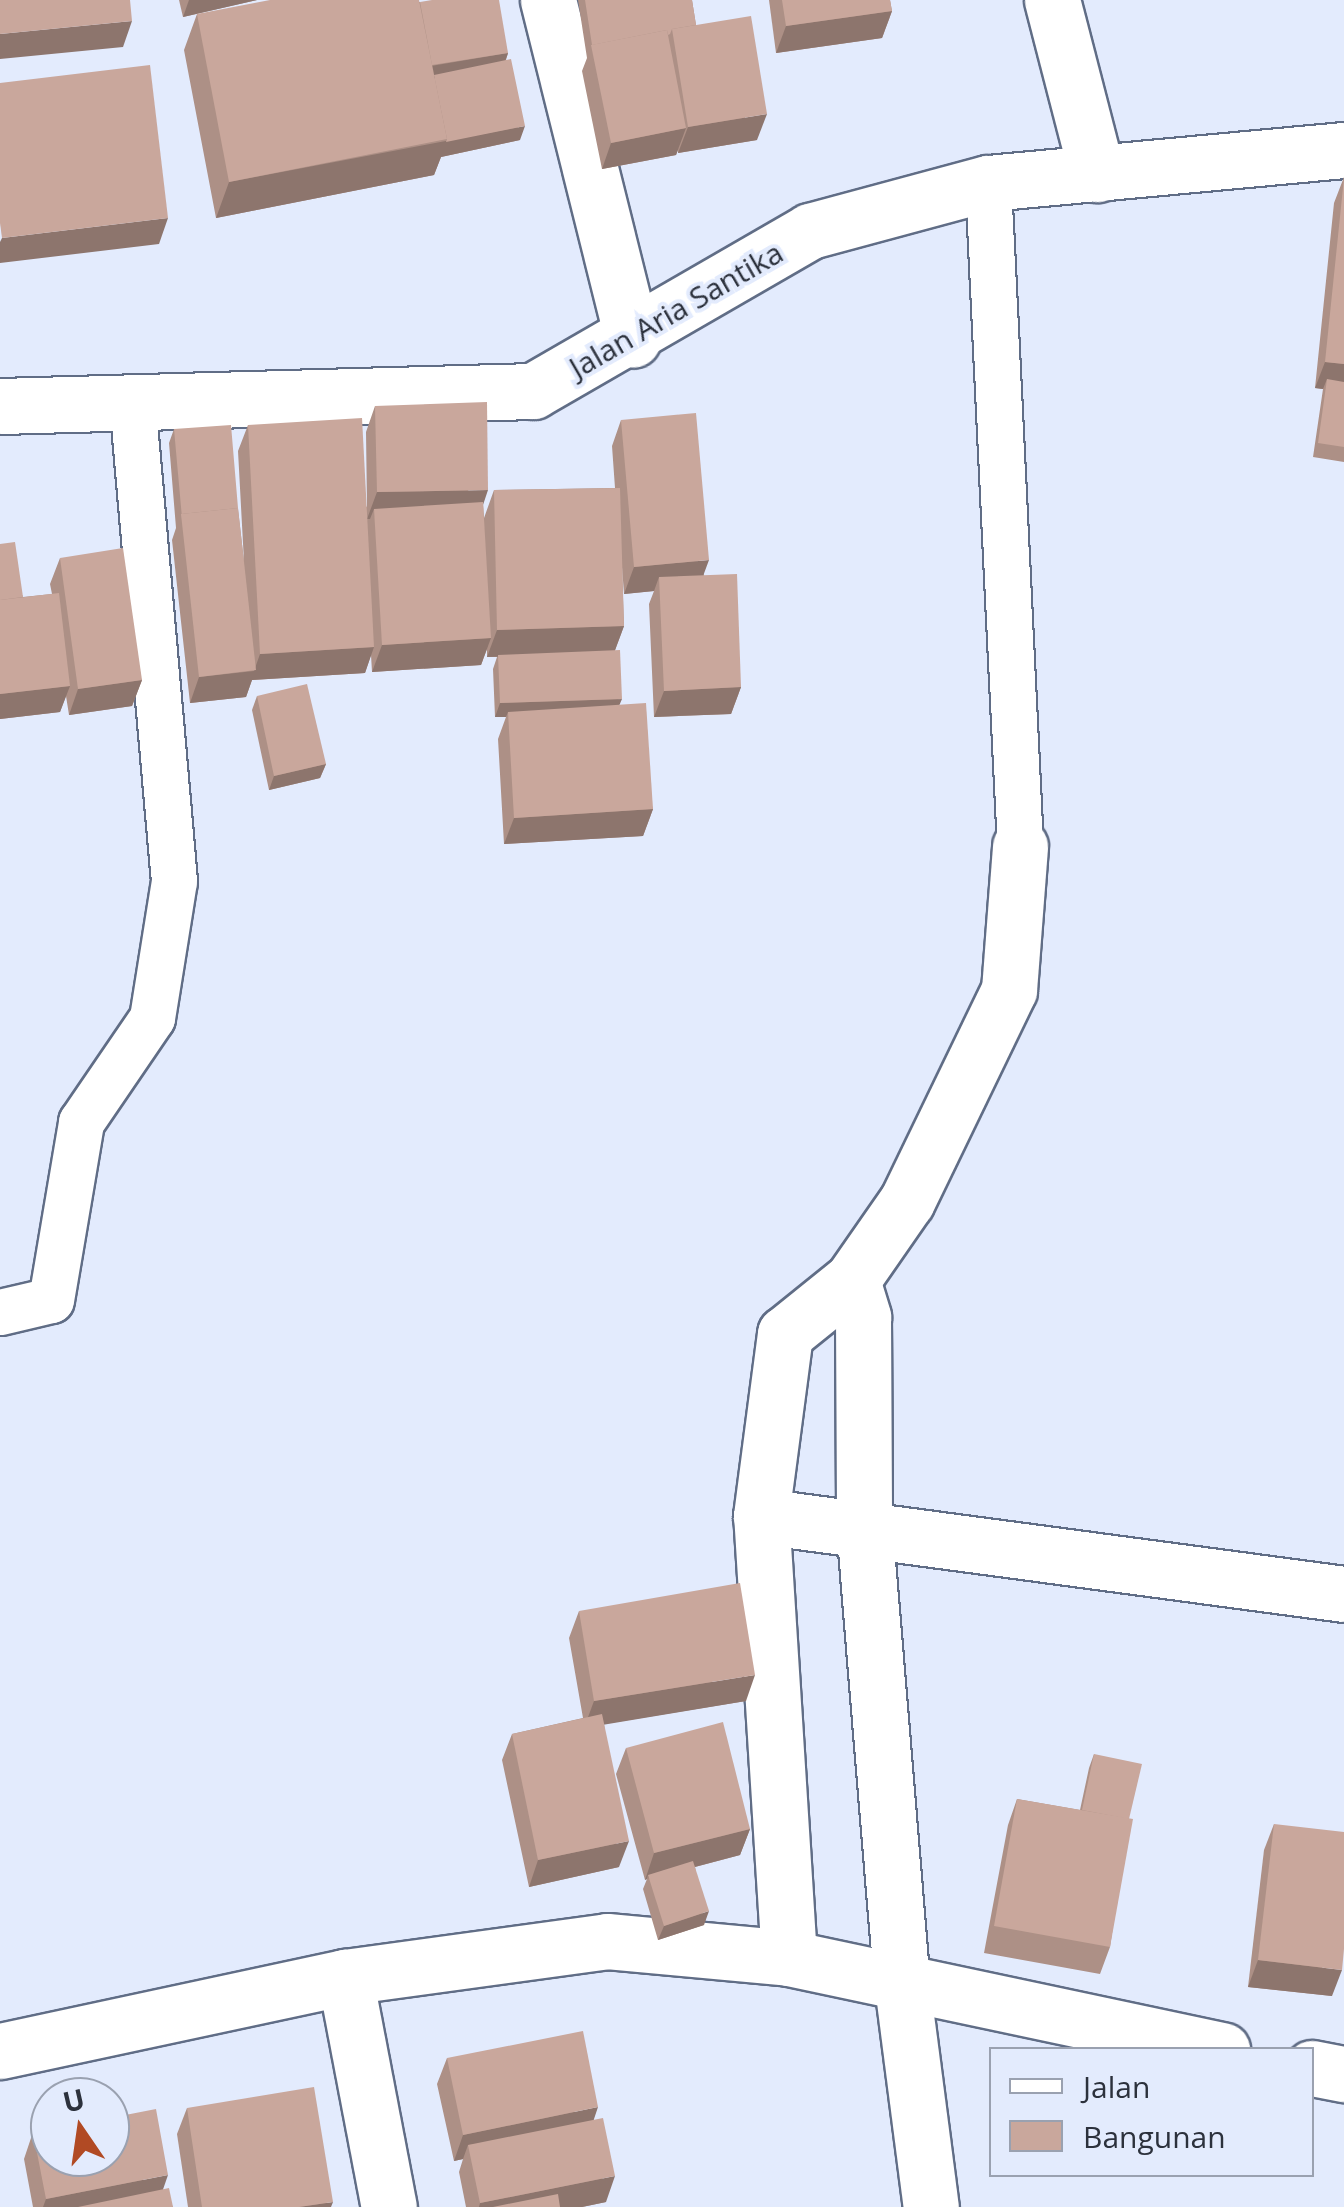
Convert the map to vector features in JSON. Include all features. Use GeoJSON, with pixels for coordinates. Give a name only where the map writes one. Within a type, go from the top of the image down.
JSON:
{"type":"FeatureCollection","features":[{"type":"Feature","properties":{"kind":"street"},"geometry":{"type":"LineString","coordinates":[[548,0],[633,340]]}},
{"type":"Feature","properties":{"kind":"street"},"geometry":{"type":"LineString","coordinates":[[1052,0],[1097,174]]}},
{"type":"Feature","properties":{"kind":"street","name":"Jalan Aria Santika"},"geometry":{"type":"LineString","coordinates":[[0,406],[533,391],[633,340],[810,231],[988,183],[1344,150]]}},
{"type":"Feature","properties":{"kind":"street"},"geometry":{"type":"LineString","coordinates":[[789,1958],[761,1516],[785,1334],[852,1280],[907,1202],[1008,990],[1020,846]]}},
{"type":"Feature","properties":{"kind":"street"},"geometry":{"type":"LineString","coordinates":[[852,1280],[863,1317],[864,1525],[902,1985],[931,2207]]}},
{"type":"Feature","properties":{"kind":"street"},"geometry":{"type":"LineString","coordinates":[[761,1516],[864,1525],[1344,1594]]}},
{"type":"Feature","properties":{"kind":"street"},"geometry":{"type":"LineString","coordinates":[[0,2051],[345,1976],[607,1941],[789,1958],[1207,2047]]}},
{"type":"Feature","properties":{"kind":"street"},"geometry":{"type":"LineString","coordinates":[[345,1976],[389,2207]]}},
{"type":"Feature","properties":{"kind":"street"},"geometry":{"type":"LineString","coordinates":[[1314,2068],[1344,2074]]}},
{"type":"Feature","properties":{"kind":"lane"},"geometry":{"type":"LineString","coordinates":[[988,183],[1020,846]]}},
{"type":"Feature","properties":{"kind":"lane"},"geometry":{"type":"LineString","coordinates":[[0,1312],[51,1300],[81,1122],[152,1018],[174,881],[132,400]]}},
{"type":"Feature","properties":{"kind":"building"},"geometry":{"type":"Polygon","coordinates":[[[0,0],[130,0],[132,21],[0,34],[0,0]]]}},
{"type":"Feature","properties":{"kind":"building"},"geometry":{"type":"Polygon","coordinates":[[[270,0],[419,0],[447,139],[229,182],[197,14],[270,0]]]}},
{"type":"Feature","properties":{"kind":"building"},"geometry":{"type":"Polygon","coordinates":[[[499,0],[508,53],[432,65],[420,2],[499,0]]]}},
{"type":"Feature","properties":{"kind":"building"},"geometry":{"type":"Polygon","coordinates":[[[585,0],[692,0],[696,25],[672,29],[668,35],[667,30],[592,45],[585,0]]]}},
{"type":"Feature","properties":{"kind":"building"},"geometry":{"type":"Polygon","coordinates":[[[782,0],[890,0],[892,11],[786,26],[782,0]]]}},
{"type":"Feature","properties":{"kind":"building"},"geometry":{"type":"Polygon","coordinates":[[[751,16],[767,114],[688,127],[672,29],[751,16]]]}},
{"type":"Feature","properties":{"kind":"building"},"geometry":{"type":"Polygon","coordinates":[[[667,30],[686,128],[611,143],[591,45],[667,30]]]}},
{"type":"Feature","properties":{"kind":"building"},"geometry":{"type":"Polygon","coordinates":[[[511,59],[525,126],[446,142],[434,75],[511,59]]]}},
{"type":"Feature","properties":{"kind":"building"},"geometry":{"type":"Polygon","coordinates":[[[150,65],[168,218],[2,238],[0,83],[150,65]]]}},
{"type":"Feature","properties":{"kind":"building"},"geometry":{"type":"Polygon","coordinates":[[[1344,178],[1344,364],[1325,362],[1344,178]]]}},
{"type":"Feature","properties":{"kind":"building"},"geometry":{"type":"Polygon","coordinates":[[[1327,379],[1344,382],[1344,447],[1318,443],[1327,379]]]}},
{"type":"Feature","properties":{"kind":"building"},"geometry":{"type":"Polygon","coordinates":[[[487,402],[488,490],[377,492],[375,406],[487,402]]]}},
{"type":"Feature","properties":{"kind":"building"},"geometry":{"type":"Polygon","coordinates":[[[696,413],[709,560],[634,567],[621,420],[696,413]]]}},
{"type":"Feature","properties":{"kind":"building"},"geometry":{"type":"Polygon","coordinates":[[[362,418],[374,647],[260,654],[248,425],[362,418]]]}},
{"type":"Feature","properties":{"kind":"building"},"geometry":{"type":"Polygon","coordinates":[[[231,425],[238,508],[182,514],[174,429],[231,425]]]}},
{"type":"Feature","properties":{"kind":"building"},"geometry":{"type":"Polygon","coordinates":[[[620,488],[624,626],[497,630],[494,490],[620,488]]]}},
{"type":"Feature","properties":{"kind":"building"},"geometry":{"type":"Polygon","coordinates":[[[483,502],[491,638],[382,645],[374,509],[483,502]]]}},
{"type":"Feature","properties":{"kind":"building"},"geometry":{"type":"Polygon","coordinates":[[[238,508],[256,670],[199,677],[181,514],[238,508]]]}},
{"type":"Feature","properties":{"kind":"building"},"geometry":{"type":"Polygon","coordinates":[[[15,542],[23,597],[0,600],[0,544],[15,542]]]}},
{"type":"Feature","properties":{"kind":"building"},"geometry":{"type":"Polygon","coordinates":[[[123,548],[142,680],[78,689],[60,558],[123,548]]]}},
{"type":"Feature","properties":{"kind":"building"},"geometry":{"type":"Polygon","coordinates":[[[737,574],[741,687],[664,691],[659,577],[737,574]]]}},
{"type":"Feature","properties":{"kind":"building"},"geometry":{"type":"Polygon","coordinates":[[[59,593],[70,686],[0,694],[0,600],[59,593]]]}},
{"type":"Feature","properties":{"kind":"building"},"geometry":{"type":"Polygon","coordinates":[[[620,650],[622,699],[500,703],[498,655],[620,650]]]}},
{"type":"Feature","properties":{"kind":"building"},"geometry":{"type":"Polygon","coordinates":[[[307,684],[326,764],[274,776],[257,696],[307,684]]]}},
{"type":"Feature","properties":{"kind":"building"},"geometry":{"type":"Polygon","coordinates":[[[646,703],[653,809],[514,818],[508,712],[646,703]]]}},
{"type":"Feature","properties":{"kind":"building"},"geometry":{"type":"Polygon","coordinates":[[[740,1583],[755,1675],[594,1701],[579,1611],[740,1583]]]}},
{"type":"Feature","properties":{"kind":"building"},"geometry":{"type":"Polygon","coordinates":[[[602,1714],[629,1841],[538,1860],[512,1734],[602,1714]]]}},
{"type":"Feature","properties":{"kind":"building"},"geometry":{"type":"Polygon","coordinates":[[[723,1722],[750,1829],[654,1853],[626,1748],[723,1722]]]}},
{"type":"Feature","properties":{"kind":"building"},"geometry":{"type":"Polygon","coordinates":[[[1094,1754],[1142,1764],[1129,1819],[1082,1810],[1094,1754]]]}},
{"type":"Feature","properties":{"kind":"building"},"geometry":{"type":"Polygon","coordinates":[[[1017,1799],[1133,1819],[1110,1947],[994,1926],[1017,1799]]]}},
{"type":"Feature","properties":{"kind":"building"},"geometry":{"type":"Polygon","coordinates":[[[1274,1824],[1344,1832],[1342,1970],[1258,1960],[1274,1824]]]}},
{"type":"Feature","properties":{"kind":"building"},"geometry":{"type":"Polygon","coordinates":[[[693,1861],[709,1911],[664,1926],[648,1875],[693,1861]]]}},
{"type":"Feature","properties":{"kind":"building"},"geometry":{"type":"Polygon","coordinates":[[[583,2031],[598,2107],[463,2135],[447,2058],[583,2031]]]}},
{"type":"Feature","properties":{"kind":"building"},"geometry":{"type":"Polygon","coordinates":[[[314,2087],[333,2202],[299,2207],[202,2207],[187,2108],[314,2087]]]}},
{"type":"Feature","properties":{"kind":"building"},"geometry":{"type":"Polygon","coordinates":[[[156,2109],[168,2175],[46,2199],[42,2177],[130,2177],[130,2114],[156,2109]]]}},
{"type":"Feature","properties":{"kind":"building"},"geometry":{"type":"Polygon","coordinates":[[[603,2118],[615,2176],[480,2203],[468,2145],[603,2118]]]}},
{"type":"Feature","properties":{"kind":"building"},"geometry":{"type":"Polygon","coordinates":[[[169,2188],[173,2207],[78,2207],[169,2188]]]}},
{"type":"Feature","properties":{"kind":"building"},"geometry":{"type":"Polygon","coordinates":[[[558,2194],[560,2207],[493,2207],[558,2194]]]}}]}
